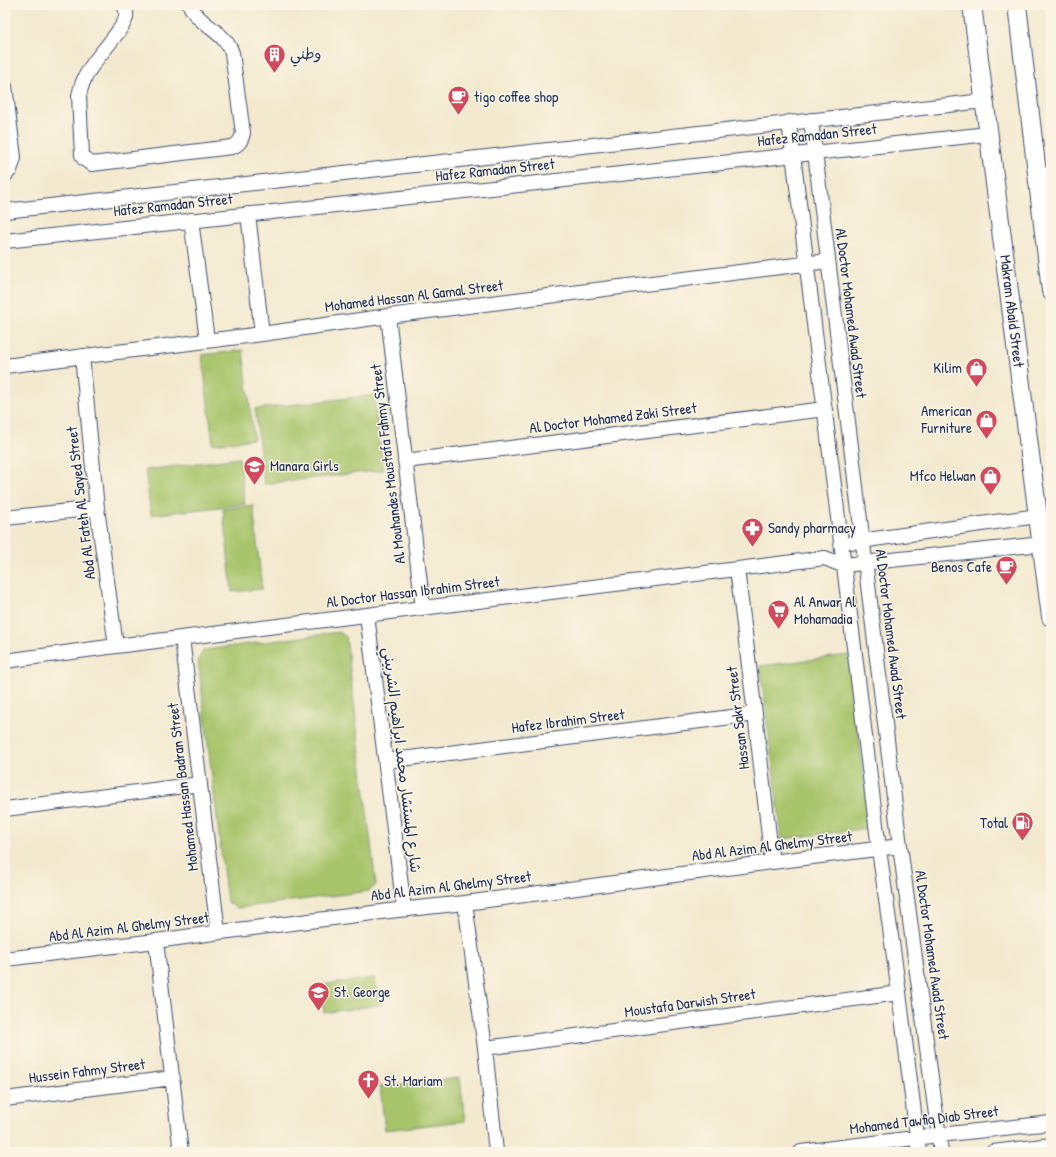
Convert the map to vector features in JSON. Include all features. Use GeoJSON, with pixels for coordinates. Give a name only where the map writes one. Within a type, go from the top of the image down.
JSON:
{"type":"FeatureCollection","features":[{"type":"Feature","properties":{"kind":"street"},"geometry":{"type":"LineString","coordinates":[[125,5],[125,21],[111,43],[89,68],[80,88],[79,96],[82,155],[84,159],[92,164],[232,147],[242,140],[243,133],[232,53],[225,40],[198,16],[192,10],[190,5]]}},
{"type":"Feature","properties":{"kind":"street","name":"Makram Abaid Street"},"geometry":{"type":"LineString","coordinates":[[972,5],[1051,617]]}},
{"type":"Feature","properties":{"kind":"street"},"geometry":{"type":"LineString","coordinates":[[1017,5],[1044,175],[1051,291]]}},
{"type":"Feature","properties":{"kind":"street"},"geometry":{"type":"LineString","coordinates":[[5,86],[14,158],[10,170],[5,175]]}},
{"type":"Feature","properties":{"kind":"street","name":"Hafez Ramadan Street"},"geometry":{"type":"LineString","coordinates":[[5,211],[984,101]]}},
{"type":"Feature","properties":{"kind":"street","name":"Al Doctor Mohamed Awad Street"},"geometry":{"type":"LineString","coordinates":[[811,120],[900,846],[940,1135],[941,1152]]}},
{"type":"Feature","properties":{"kind":"street"},"geometry":{"type":"LineString","coordinates":[[789,122],[879,849],[919,1152]]}},
{"type":"Feature","properties":{"kind":"street","name":"Hafez Ramadan Street"},"geometry":{"type":"LineString","coordinates":[[5,241],[988,134]]}},
{"type":"Feature","properties":{"kind":"street"},"geometry":{"type":"LineString","coordinates":[[248,214],[262,334]]}},
{"type":"Feature","properties":{"kind":"street"},"geometry":{"type":"LineString","coordinates":[[191,220],[207,340]]}},
{"type":"Feature","properties":{"kind":"street","name":"Mohamed Hassan Al Gamal Street"},"geometry":{"type":"LineString","coordinates":[[5,366],[828,261]]}},
{"type":"Feature","properties":{"kind":"street","name":"Al Mouhandes Moustafa Fahmy Street"},"geometry":{"type":"LineString","coordinates":[[388,316],[423,608]]}},
{"type":"Feature","properties":{"kind":"street","name":"Abd Al Fateh Al Sayed Street"},"geometry":{"type":"LineString","coordinates":[[82,356],[97,508],[116,646]]}},
{"type":"Feature","properties":{"kind":"street","name":"Al Doctor Mohamed Zaki Street"},"geometry":{"type":"LineString","coordinates":[[405,461],[825,409]]}},
{"type":"Feature","properties":{"kind":"street"},"geometry":{"type":"LineString","coordinates":[[5,518],[97,508]]}},
{"type":"Feature","properties":{"kind":"street"},"geometry":{"type":"LineString","coordinates":[[825,558],[842,543],[1038,516]]}},
{"type":"Feature","properties":{"kind":"street","name":"Al Doctor Hassan Ibrahim Street"},"geometry":{"type":"LineString","coordinates":[[5,661],[825,558],[844,565],[1042,544]]}},
{"type":"Feature","properties":{"kind":"street","name":"Hassan Sakr Street"},"geometry":{"type":"LineString","coordinates":[[737,569],[772,862]]}},
{"type":"Feature","properties":{"kind":"street","name":"شارع المستشار محمد ابراهيم الشربيني"},"geometry":{"type":"LineString","coordinates":[[367,615],[404,909]]}},
{"type":"Feature","properties":{"kind":"street","name":"Mohamed Hassan Badran Street"},"geometry":{"type":"LineString","coordinates":[[182,638],[218,932]]}},
{"type":"Feature","properties":{"kind":"street","name":"Hafez Ibrahim Street"},"geometry":{"type":"LineString","coordinates":[[386,761],[755,714]]}},
{"type":"Feature","properties":{"kind":"street"},"geometry":{"type":"LineString","coordinates":[[5,809],[200,784]]}},
{"type":"Feature","properties":{"kind":"street","name":"Abd Al Azim Al Ghelmy Street"},"geometry":{"type":"LineString","coordinates":[[5,959],[156,942],[218,932],[404,909],[465,903],[900,846]]}},
{"type":"Feature","properties":{"kind":"street"},"geometry":{"type":"LineString","coordinates":[[465,903],[485,1048],[496,1152]]}},
{"type":"Feature","properties":{"kind":"street"},"geometry":{"type":"LineString","coordinates":[[156,942],[181,1152]]}},
{"type":"Feature","properties":{"kind":"street","name":"Moustafa Darwish Street"},"geometry":{"type":"LineString","coordinates":[[485,1048],[899,993]]}},
{"type":"Feature","properties":{"kind":"street","name":"Hussein Fahmy Street"},"geometry":{"type":"LineString","coordinates":[[5,1099],[173,1078]]}},
{"type":"Feature","properties":{"kind":"street","name":"Mohamed Tawfiq Diab Street"},"geometry":{"type":"LineString","coordinates":[[802,1152],[918,1137],[1051,1123]]}},
{"type":"Feature","properties":{"kind":"street"},"geometry":{"type":"LineString","coordinates":[[993,1152],[1051,1145]]}},
{"type":"Feature","properties":{"kind":"green space"},"geometry":{"type":"Polygon","coordinates":[[[243,350],[254,439],[213,444],[202,355],[243,350]]]}},
{"type":"Feature","properties":{"kind":"green space"},"geometry":{"type":"Polygon","coordinates":[[[374,395],[383,470],[264,484],[255,409],[374,395]]]}},
{"type":"Feature","properties":{"kind":"green space"},"geometry":{"type":"Polygon","coordinates":[[[239,458],[245,504],[151,515],[145,470],[239,458]]]}},
{"type":"Feature","properties":{"kind":"green space"},"geometry":{"type":"Polygon","coordinates":[[[253,505],[262,589],[232,592],[223,509],[253,505]]]}},
{"type":"Feature","properties":{"kind":"green space"},"geometry":{"type":"Polygon","coordinates":[[[339,632],[346,637],[376,885],[369,891],[238,908],[227,902],[198,660],[204,650],[339,632]]]}},
{"type":"Feature","properties":{"kind":"green space"},"geometry":{"type":"Polygon","coordinates":[[[849,655],[870,828],[782,839],[760,666],[849,655]]]}},
{"type":"Feature","properties":{"kind":"green space"},"geometry":{"type":"Polygon","coordinates":[[[375,978],[379,1005],[324,1013],[320,985],[375,978]]]}},
{"type":"Feature","properties":{"kind":"green space"},"geometry":{"type":"Polygon","coordinates":[[[460,1078],[465,1121],[385,1130],[380,1086],[460,1078]]]}},
{"type":"Feature","properties":{"kind":"place","name":"وطني"},"geometry":{"type":"Point","coordinates":[275,74]}},
{"type":"Feature","properties":{"kind":"place","name":"tigo coffee shop"},"geometry":{"type":"Point","coordinates":[459,116]}},
{"type":"Feature","properties":{"kind":"place","name":"Kilim"},"geometry":{"type":"Point","coordinates":[977,388]}},
{"type":"Feature","properties":{"kind":"place","name":"American Furniture"},"geometry":{"type":"Point","coordinates":[987,440]}},
{"type":"Feature","properties":{"kind":"place","name":"Manara Girls"},"geometry":{"type":"Point","coordinates":[254,486]}},
{"type":"Feature","properties":{"kind":"place","name":"Mfco Helwan"},"geometry":{"type":"Point","coordinates":[991,496]}},
{"type":"Feature","properties":{"kind":"place","name":"Sandy pharmacy"},"geometry":{"type":"Point","coordinates":[752,548]}},
{"type":"Feature","properties":{"kind":"place","name":"Benos Cafe"},"geometry":{"type":"Point","coordinates":[1007,586]}},
{"type":"Feature","properties":{"kind":"place","name":"Al Anwar Al Mohamadia"},"geometry":{"type":"Point","coordinates":[778,630]}},
{"type":"Feature","properties":{"kind":"place","name":"Total"},"geometry":{"type":"Point","coordinates":[1023,842]}},
{"type":"Feature","properties":{"kind":"place","name":"St. George"},"geometry":{"type":"Point","coordinates":[318,1012]}},
{"type":"Feature","properties":{"kind":"place","name":"St. Mariam"},"geometry":{"type":"Point","coordinates":[368,1100]}}]}
